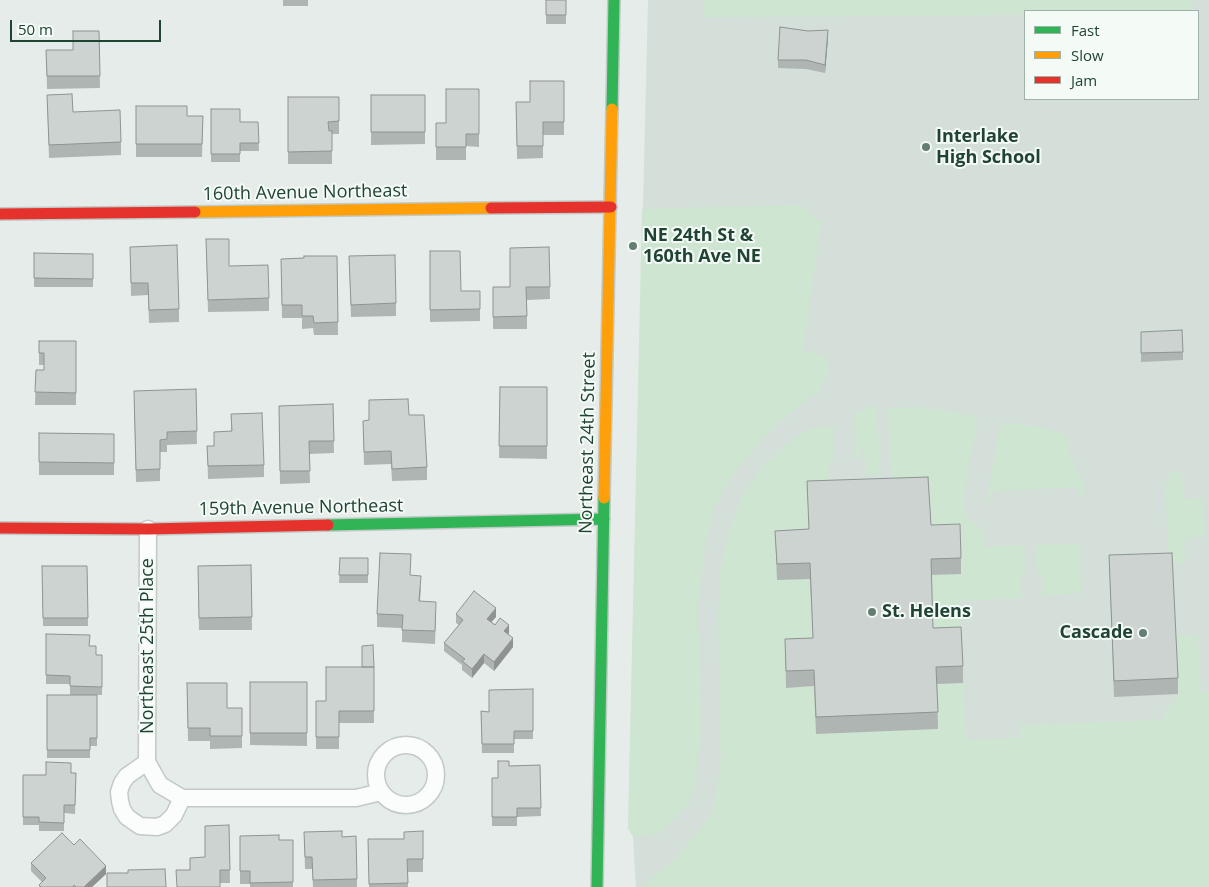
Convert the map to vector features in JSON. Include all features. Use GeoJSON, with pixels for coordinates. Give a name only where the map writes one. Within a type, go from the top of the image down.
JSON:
{"type":"FeatureCollection","features":[{"type":"Feature","properties":{"kind":"street","name":"Northeast 24th Street"},"geometry":{"type":"LineString","coordinates":[[597,887],[614,0]]}},
{"type":"Feature","properties":{"kind":"street","name":"160th Avenue Northeast"},"geometry":{"type":"LineString","coordinates":[[0,214],[611,207]]}},
{"type":"Feature","properties":{"kind":"street","name":"159th Avenue Northeast"},"geometry":{"type":"LineString","coordinates":[[0,528],[148,529],[604,519]]}},
{"type":"Feature","properties":{"kind":"street","name":"Northeast 25th Place"},"geometry":{"type":"LineString","coordinates":[[148,529],[147,762],[160,785],[182,798]]}},
{"type":"Feature","properties":{"kind":"street"},"geometry":{"type":"LineString","coordinates":[[147,762],[127,776],[119,792],[122,810],[127,817],[140,826],[157,827],[165,824],[174,815],[182,798],[356,798],[381,792]]}},
{"type":"Feature","properties":{"kind":"shaded area"},"geometry":{"type":"Polygon","coordinates":[[[648,0],[1209,0],[1209,887],[636,887],[633,837],[628,828],[648,0]]]}},
{"type":"Feature","properties":{"kind":"green space"},"geometry":{"type":"Polygon","coordinates":[[[704,0],[1192,0],[1192,10],[1024,10],[1024,15],[704,17],[704,0]]]}},
{"type":"Feature","properties":{"kind":"green space"},"geometry":{"type":"Polygon","coordinates":[[[801,205],[821,222],[803,351],[824,356],[830,369],[819,391],[798,406],[765,435],[730,479],[714,508],[705,544],[697,617],[701,735],[693,794],[681,812],[660,833],[633,837],[628,828],[642,209],[801,205]]]}},
{"type":"Feature","properties":{"kind":"green space"},"geometry":{"type":"Polygon","coordinates":[[[868,406],[877,408],[880,475],[866,475],[864,449],[860,448],[861,458],[855,458],[854,415],[868,406]]]}},
{"type":"Feature","properties":{"kind":"green space"},"geometry":{"type":"Polygon","coordinates":[[[925,407],[976,418],[977,422],[964,494],[966,517],[983,531],[983,547],[1023,545],[1025,576],[1021,576],[1022,598],[959,601],[961,643],[933,644],[931,541],[892,494],[888,408],[925,407]]]}},
{"type":"Feature","properties":{"kind":"green space"},"geometry":{"type":"Polygon","coordinates":[[[1006,422],[1064,434],[1070,441],[1069,454],[1083,483],[1083,496],[1079,495],[1078,487],[993,491],[991,501],[988,501],[999,429],[1006,422]]]}},
{"type":"Feature","properties":{"kind":"green space"},"geometry":{"type":"Polygon","coordinates":[[[834,426],[834,459],[829,460],[831,497],[810,579],[813,654],[785,656],[786,687],[963,683],[966,740],[1020,738],[1020,725],[1161,720],[1178,694],[1176,635],[1198,635],[1199,676],[1202,693],[1209,692],[1209,887],[641,887],[674,861],[713,812],[721,761],[718,615],[721,565],[729,531],[742,496],[764,465],[790,442],[809,429],[834,426]]]}},
{"type":"Feature","properties":{"kind":"green space"},"geometry":{"type":"Polygon","coordinates":[[[1182,472],[1183,499],[1203,498],[1205,537],[1194,536],[1186,540],[1183,563],[1177,564],[1171,561],[1168,550],[1165,482],[1170,482],[1169,473],[1182,472]]]}},
{"type":"Feature","properties":{"kind":"green space"},"geometry":{"type":"Polygon","coordinates":[[[1080,544],[1081,592],[1043,597],[1041,574],[1037,574],[1035,545],[1080,544]]]}},
{"type":"Feature","properties":{"kind":"building"},"geometry":{"type":"Polygon","coordinates":[[[546,0],[566,0],[566,15],[546,15],[546,0]]]}},
{"type":"Feature","properties":{"kind":"building"},"geometry":{"type":"Polygon","coordinates":[[[780,27],[808,31],[828,30],[825,65],[806,60],[778,60],[780,27]]]}},
{"type":"Feature","properties":{"kind":"building"},"geometry":{"type":"Polygon","coordinates":[[[73,31],[99,31],[100,76],[47,76],[46,50],[73,50],[73,31]]]}},
{"type":"Feature","properties":{"kind":"building"},"geometry":{"type":"Polygon","coordinates":[[[530,81],[564,81],[564,122],[543,122],[543,146],[517,146],[516,102],[530,102],[530,81]]]}},
{"type":"Feature","properties":{"kind":"building"},"geometry":{"type":"Polygon","coordinates":[[[446,89],[479,89],[479,134],[466,134],[466,147],[436,147],[436,123],[446,123],[446,89]]]}},
{"type":"Feature","properties":{"kind":"building"},"geometry":{"type":"Polygon","coordinates":[[[72,94],[73,112],[120,110],[121,142],[49,145],[47,95],[72,94]]]}},
{"type":"Feature","properties":{"kind":"building"},"geometry":{"type":"Polygon","coordinates":[[[371,95],[425,95],[425,132],[371,132],[371,95]]]}},
{"type":"Feature","properties":{"kind":"building"},"geometry":{"type":"Polygon","coordinates":[[[288,97],[339,97],[339,121],[328,122],[329,131],[332,131],[332,151],[288,152],[288,97]]]}},
{"type":"Feature","properties":{"kind":"building"},"geometry":{"type":"Polygon","coordinates":[[[136,106],[187,106],[187,116],[203,116],[202,144],[136,144],[136,106]]]}},
{"type":"Feature","properties":{"kind":"building"},"geometry":{"type":"Polygon","coordinates":[[[211,109],[240,109],[240,122],[258,122],[259,143],[240,143],[240,154],[211,154],[211,109]]]}},
{"type":"Feature","properties":{"kind":"building"},"geometry":{"type":"Polygon","coordinates":[[[206,239],[229,239],[229,266],[268,265],[269,298],[208,300],[206,239]]]}},
{"type":"Feature","properties":{"kind":"building"},"geometry":{"type":"Polygon","coordinates":[[[177,245],[179,309],[149,310],[148,283],[131,283],[130,247],[177,245]]]}},
{"type":"Feature","properties":{"kind":"building"},"geometry":{"type":"Polygon","coordinates":[[[549,247],[550,287],[526,287],[527,316],[493,317],[493,287],[510,287],[510,248],[549,247]]]}},
{"type":"Feature","properties":{"kind":"building"},"geometry":{"type":"Polygon","coordinates":[[[430,251],[460,251],[461,291],[480,291],[480,309],[430,310],[430,251]]]}},
{"type":"Feature","properties":{"kind":"building"},"geometry":{"type":"Polygon","coordinates":[[[34,253],[93,254],[93,279],[34,278],[34,253]]]}},
{"type":"Feature","properties":{"kind":"building"},"geometry":{"type":"Polygon","coordinates":[[[395,255],[396,303],[351,305],[349,256],[395,255]]]}},
{"type":"Feature","properties":{"kind":"building"},"geometry":{"type":"Polygon","coordinates":[[[304,256],[337,256],[338,322],[314,323],[313,316],[302,316],[302,305],[282,305],[281,259],[304,258],[304,256]]]}},
{"type":"Feature","properties":{"kind":"building"},"geometry":{"type":"Polygon","coordinates":[[[1182,330],[1183,352],[1141,353],[1141,332],[1182,330]]]}},
{"type":"Feature","properties":{"kind":"building"},"geometry":{"type":"Polygon","coordinates":[[[39,341],[76,341],[76,393],[35,392],[36,370],[44,370],[44,353],[39,353],[39,341]]]}},
{"type":"Feature","properties":{"kind":"building"},"geometry":{"type":"Polygon","coordinates":[[[500,387],[547,387],[547,446],[499,446],[500,387]]]}},
{"type":"Feature","properties":{"kind":"building"},"geometry":{"type":"Polygon","coordinates":[[[196,389],[197,431],[167,432],[167,439],[160,440],[160,469],[136,470],[134,391],[196,389]]]}},
{"type":"Feature","properties":{"kind":"building"},"geometry":{"type":"Polygon","coordinates":[[[408,399],[409,415],[424,415],[427,467],[392,469],[391,451],[364,452],[363,421],[369,420],[369,400],[408,399]]]}},
{"type":"Feature","properties":{"kind":"building"},"geometry":{"type":"Polygon","coordinates":[[[333,404],[334,441],[309,441],[310,471],[280,471],[279,406],[333,404]]]}},
{"type":"Feature","properties":{"kind":"building"},"geometry":{"type":"Polygon","coordinates":[[[262,413],[264,465],[208,466],[207,446],[214,446],[214,432],[232,431],[231,414],[262,413]]]}},
{"type":"Feature","properties":{"kind":"building"},"geometry":{"type":"Polygon","coordinates":[[[39,433],[114,434],[114,463],[39,462],[39,433]]]}},
{"type":"Feature","properties":{"kind":"building","name":"St. Helens"},"geometry":{"type":"Polygon","coordinates":[[[928,477],[931,525],[960,524],[961,558],[931,559],[933,628],[961,627],[963,666],[936,667],[938,712],[816,717],[814,670],[786,671],[785,639],[813,638],[810,563],[777,564],[775,531],[809,529],[807,481],[928,477]]]}},
{"type":"Feature","properties":{"kind":"building"},"geometry":{"type":"Polygon","coordinates":[[[380,553],[411,554],[410,575],[421,576],[419,601],[436,602],[435,631],[402,630],[403,615],[377,614],[380,553]]]}},
{"type":"Feature","properties":{"kind":"building","name":"Cascade"},"geometry":{"type":"Polygon","coordinates":[[[1172,553],[1178,678],[1114,681],[1109,555],[1172,553]]]}},
{"type":"Feature","properties":{"kind":"building"},"geometry":{"type":"Polygon","coordinates":[[[340,558],[368,558],[368,575],[339,575],[340,558]]]}},
{"type":"Feature","properties":{"kind":"building"},"geometry":{"type":"Polygon","coordinates":[[[251,565],[252,617],[199,618],[198,566],[251,565]]]}},
{"type":"Feature","properties":{"kind":"building"},"geometry":{"type":"Polygon","coordinates":[[[42,566],[87,566],[88,618],[43,618],[42,566]]]}},
{"type":"Feature","properties":{"kind":"building"},"geometry":{"type":"Polygon","coordinates":[[[474,591],[496,608],[487,619],[495,625],[500,618],[509,625],[504,631],[513,638],[494,662],[484,654],[472,669],[462,661],[465,659],[444,643],[463,620],[456,614],[474,591]]]}},
{"type":"Feature","properties":{"kind":"building"},"geometry":{"type":"Polygon","coordinates":[[[46,634],[90,635],[89,646],[96,646],[96,655],[102,655],[102,687],[70,686],[70,676],[46,675],[46,634]]]}},
{"type":"Feature","properties":{"kind":"building"},"geometry":{"type":"Polygon","coordinates":[[[373,645],[374,667],[362,667],[362,646],[373,645]]]}},
{"type":"Feature","properties":{"kind":"building"},"geometry":{"type":"Polygon","coordinates":[[[326,667],[374,667],[374,711],[339,711],[339,737],[316,737],[316,701],[326,701],[326,667]]]}},
{"type":"Feature","properties":{"kind":"building"},"geometry":{"type":"Polygon","coordinates":[[[250,682],[307,682],[307,733],[250,733],[250,682]]]}},
{"type":"Feature","properties":{"kind":"building"},"geometry":{"type":"Polygon","coordinates":[[[187,683],[227,683],[227,708],[242,708],[242,736],[210,736],[210,728],[188,728],[187,683]]]}},
{"type":"Feature","properties":{"kind":"building"},"geometry":{"type":"Polygon","coordinates":[[[533,689],[533,731],[514,731],[514,744],[482,744],[481,711],[489,712],[489,690],[533,689]]]}},
{"type":"Feature","properties":{"kind":"building"},"geometry":{"type":"Polygon","coordinates":[[[47,695],[97,695],[97,738],[90,738],[90,750],[47,750],[47,695]]]}},
{"type":"Feature","properties":{"kind":"building"},"geometry":{"type":"Polygon","coordinates":[[[498,761],[509,761],[509,766],[540,765],[541,808],[517,808],[517,817],[492,817],[492,778],[498,778],[498,761]]]}},
{"type":"Feature","properties":{"kind":"building"},"geometry":{"type":"Polygon","coordinates":[[[46,762],[71,763],[71,773],[76,773],[75,805],[64,805],[64,823],[39,822],[39,817],[23,817],[23,775],[46,775],[46,762]]]}},
{"type":"Feature","properties":{"kind":"building"},"geometry":{"type":"Polygon","coordinates":[[[229,825],[230,870],[220,870],[220,887],[177,887],[176,870],[190,870],[190,858],[205,857],[205,826],[229,825]]]}},
{"type":"Feature","properties":{"kind":"building"},"geometry":{"type":"Polygon","coordinates":[[[342,831],[342,837],[356,836],[357,879],[313,880],[312,857],[305,857],[304,832],[342,831]]]}},
{"type":"Feature","properties":{"kind":"building"},"geometry":{"type":"Polygon","coordinates":[[[423,831],[423,859],[407,859],[408,883],[369,884],[368,839],[404,839],[404,832],[423,831]]]}},
{"type":"Feature","properties":{"kind":"building"},"geometry":{"type":"Polygon","coordinates":[[[62,833],[74,845],[80,839],[106,866],[84,887],[76,887],[74,885],[73,887],[41,887],[39,885],[46,878],[31,863],[62,833]]]}},
{"type":"Feature","properties":{"kind":"building"},"geometry":{"type":"Polygon","coordinates":[[[279,835],[279,840],[293,840],[293,882],[250,883],[250,871],[240,871],[240,836],[279,835]]]}},
{"type":"Feature","properties":{"kind":"building"},"geometry":{"type":"Polygon","coordinates":[[[165,869],[166,887],[107,887],[107,873],[128,873],[128,870],[165,869]]]}},
{"type":"Feature","properties":{"kind":"traffic: fast"},"geometry":{"type":"LineString","coordinates":[[612,109],[614,0]]}},
{"type":"Feature","properties":{"kind":"traffic: fast"},"geometry":{"type":"LineString","coordinates":[[597,887],[604,498]]}},
{"type":"Feature","properties":{"kind":"traffic: fast"},"geometry":{"type":"LineString","coordinates":[[328,525],[604,519]]}},
{"type":"Feature","properties":{"kind":"traffic: slow"},"geometry":{"type":"LineString","coordinates":[[604,498],[612,109]]}},
{"type":"Feature","properties":{"kind":"traffic: slow"},"geometry":{"type":"LineString","coordinates":[[195,212],[491,208]]}},
{"type":"Feature","properties":{"kind":"traffic: jam"},"geometry":{"type":"LineString","coordinates":[[491,208],[611,207]]}},
{"type":"Feature","properties":{"kind":"traffic: jam"},"geometry":{"type":"LineString","coordinates":[[0,214],[195,212]]}},
{"type":"Feature","properties":{"kind":"traffic: jam"},"geometry":{"type":"LineString","coordinates":[[0,528],[148,529],[328,525]]}},
{"type":"Feature","properties":{"kind":"place","name":"Interlake High School"},"geometry":{"type":"Point","coordinates":[926,147]}},
{"type":"Feature","properties":{"kind":"place","name":"NE 24th St & 160th Ave NE"},"geometry":{"type":"Point","coordinates":[633,246]}},
{"type":"Feature","properties":{"kind":"place","name":"St. Helens"},"geometry":{"type":"Point","coordinates":[872,612]}},
{"type":"Feature","properties":{"kind":"place","name":"Cascade"},"geometry":{"type":"Point","coordinates":[1143,633]}}]}
